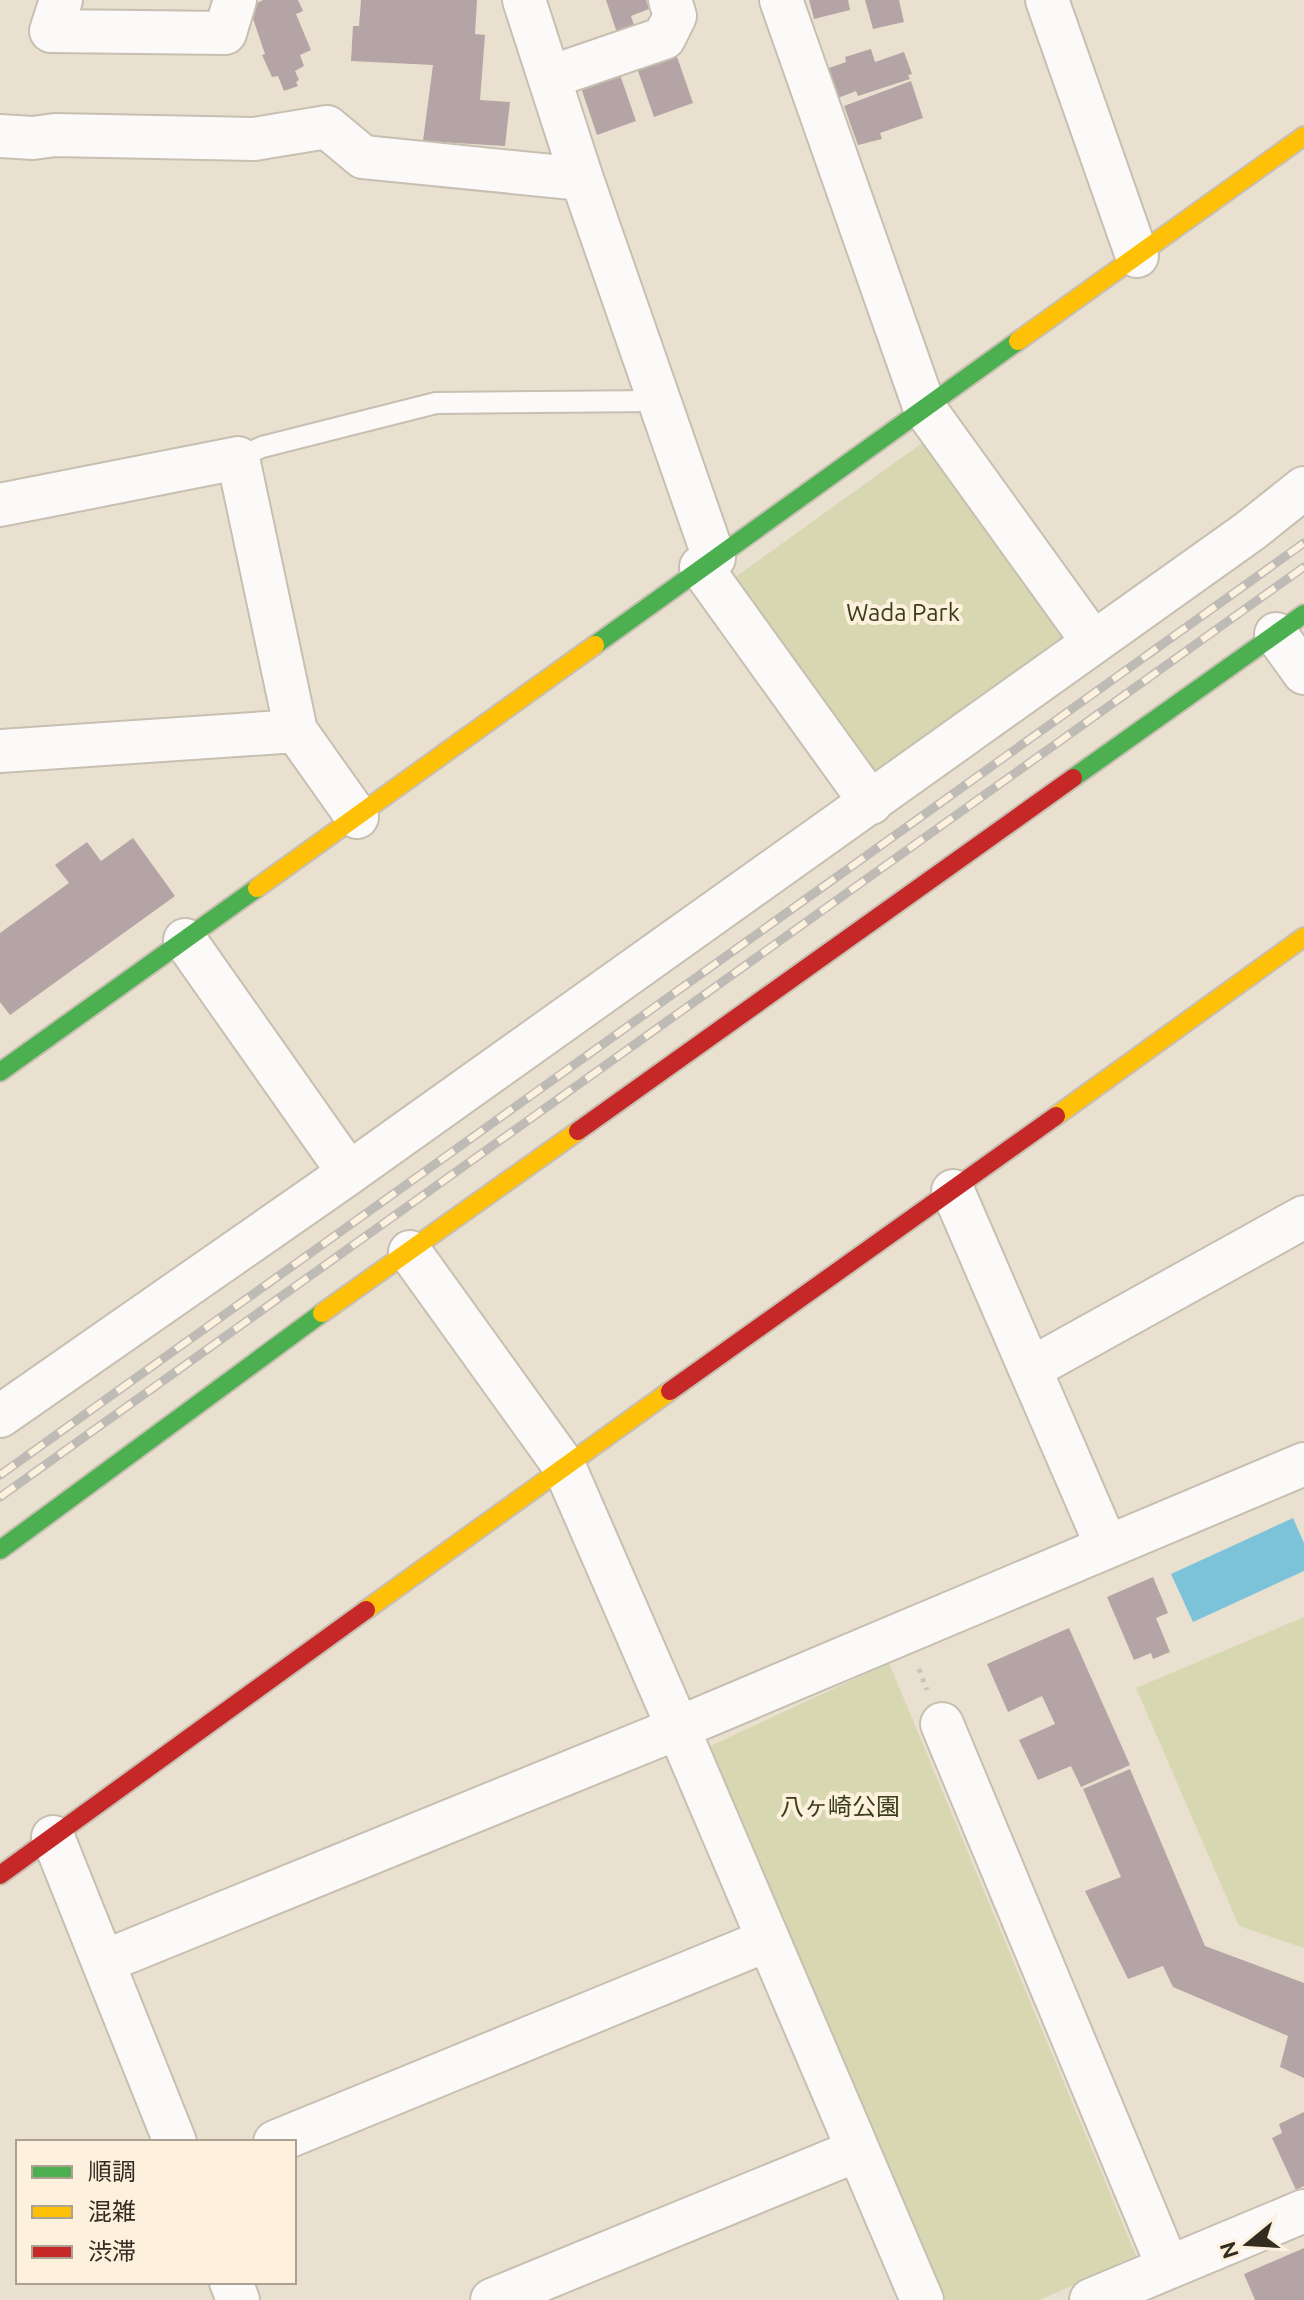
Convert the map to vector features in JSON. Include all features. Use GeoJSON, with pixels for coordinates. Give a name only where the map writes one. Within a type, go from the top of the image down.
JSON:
{"type":"FeatureCollection","features":[{"type":"Feature","properties":{"kind":"street"},"geometry":{"type":"LineString","coordinates":[[61,0],[51,31],[225,33],[235,0]]}},
{"type":"Feature","properties":{"kind":"street"},"geometry":{"type":"LineString","coordinates":[[524,0],[658,401],[708,562],[871,803]]}},
{"type":"Feature","properties":{"kind":"street"},"geometry":{"type":"LineString","coordinates":[[550,77],[664,38],[675,16],[670,0]]}},
{"type":"Feature","properties":{"kind":"street"},"geometry":{"type":"LineString","coordinates":[[781,0],[925,409],[1093,642]]}},
{"type":"Feature","properties":{"kind":"street"},"geometry":{"type":"LineString","coordinates":[[1047,0],[1137,256]]}},
{"type":"Feature","properties":{"kind":"street"},"geometry":{"type":"LineString","coordinates":[[0,136],[254,139],[327,127],[363,157],[582,179]]}},
{"type":"Feature","properties":{"kind":"street"},"geometry":{"type":"LineString","coordinates":[[0,1072],[1304,136]]}},
{"type":"Feature","properties":{"kind":"street"},"geometry":{"type":"LineString","coordinates":[[0,505],[238,458],[296,731],[357,817]]}},
{"type":"Feature","properties":{"kind":"street"},"geometry":{"type":"LineString","coordinates":[[0,1416],[871,803],[1250,531],[1304,488]]}},
{"type":"Feature","properties":{"kind":"street"},"geometry":{"type":"LineString","coordinates":[[0,1550],[248,1366],[1290,624],[1304,673]]}},
{"type":"Feature","properties":{"kind":"street"},"geometry":{"type":"LineString","coordinates":[[0,751],[296,731]]}},
{"type":"Feature","properties":{"kind":"street"},"geometry":{"type":"LineString","coordinates":[[0,1875],[564,1466],[953,1191],[1304,937]]}},
{"type":"Feature","properties":{"kind":"street"},"geometry":{"type":"LineString","coordinates":[[185,940],[349,1173]]}},
{"type":"Feature","properties":{"kind":"street"},"geometry":{"type":"LineString","coordinates":[[953,1191],[1107,1547]]}},
{"type":"Feature","properties":{"kind":"street"},"geometry":{"type":"LineString","coordinates":[[1030,1369],[1304,1217]]}},
{"type":"Feature","properties":{"kind":"street"},"geometry":{"type":"LineString","coordinates":[[410,1252],[564,1466],[922,2300]]}},
{"type":"Feature","properties":{"kind":"street"},"geometry":{"type":"LineString","coordinates":[[103,1962],[678,1728],[1304,1464]]}},
{"type":"Feature","properties":{"kind":"street"},"geometry":{"type":"LineString","coordinates":[[942,1724],[1168,2267]]}},
{"type":"Feature","properties":{"kind":"street"},"geometry":{"type":"LineString","coordinates":[[53,1837],[174,2140]]}},
{"type":"Feature","properties":{"kind":"street"},"geometry":{"type":"LineString","coordinates":[[280,2140],[768,1940]]}},
{"type":"Feature","properties":{"kind":"street"},"geometry":{"type":"LineString","coordinates":[[492,2300],[858,2150]]}},
{"type":"Feature","properties":{"kind":"street"},"geometry":{"type":"LineString","coordinates":[[1091,2300],[1304,2211]]}},
{"type":"Feature","properties":{"kind":"lane"},"geometry":{"type":"LineString","coordinates":[[238,458],[262,447],[436,403],[658,401]]}},
{"type":"Feature","properties":{"kind":"path"},"geometry":{"type":"LineString","coordinates":[[904,1634],[942,1724]]}},
{"type":"Feature","properties":{"kind":"green space","name":"Wada Park"},"geometry":{"type":"Polygon","coordinates":[[[929,438],[1064,625],[1067,646],[887,774],[861,769],[730,581],[929,438]]]}},
{"type":"Feature","properties":{"kind":"green space"},"geometry":{"type":"Polygon","coordinates":[[[1304,1617],[1304,1948],[1239,1926],[1136,1688],[1304,1617]]]}},
{"type":"Feature","properties":{"kind":"green space","name":"八ヶ崎公園"},"geometry":{"type":"Polygon","coordinates":[[[889,1663],[1137,2258],[1039,2300],[946,2300],[706,1748],[889,1663]]]}},
{"type":"Feature","properties":{"kind":"water"},"geometry":{"type":"Polygon","coordinates":[[[1293,1518],[1304,1543],[1304,1571],[1193,1622],[1171,1574],[1293,1518]]]}},
{"type":"Feature","properties":{"kind":"building"},"geometry":{"type":"Polygon","coordinates":[[[263,0],[298,0],[303,11],[296,14],[311,50],[300,55],[304,66],[295,71],[298,86],[284,91],[278,76],[272,77],[262,55],[265,54],[249,7],[263,0]]]}},
{"type":"Feature","properties":{"kind":"building"},"geometry":{"type":"Polygon","coordinates":[[[361,0],[477,0],[475,34],[485,35],[480,100],[510,102],[505,146],[423,141],[433,65],[351,61],[353,26],[359,26],[361,0]]]}},
{"type":"Feature","properties":{"kind":"building"},"geometry":{"type":"Polygon","coordinates":[[[606,0],[646,0],[649,9],[631,16],[635,28],[617,33],[606,0]]]}},
{"type":"Feature","properties":{"kind":"building"},"geometry":{"type":"Polygon","coordinates":[[[809,0],[848,0],[850,10],[814,19],[809,0]]]}},
{"type":"Feature","properties":{"kind":"building"},"geometry":{"type":"Polygon","coordinates":[[[865,0],[899,0],[904,22],[873,29],[865,0]]]}},
{"type":"Feature","properties":{"kind":"building"},"geometry":{"type":"Polygon","coordinates":[[[871,49],[875,62],[904,52],[912,74],[908,75],[910,79],[858,96],[856,91],[838,98],[829,68],[846,62],[845,57],[871,49]]]}},
{"type":"Feature","properties":{"kind":"building"},"geometry":{"type":"Polygon","coordinates":[[[675,51],[693,103],[654,117],[636,65],[675,51]]]}},
{"type":"Feature","properties":{"kind":"building"},"geometry":{"type":"Polygon","coordinates":[[[618,69],[636,121],[597,135],[579,82],[618,69]]]}},
{"type":"Feature","properties":{"kind":"building"},"geometry":{"type":"Polygon","coordinates":[[[911,81],[923,118],[880,133],[882,139],[858,145],[844,106],[911,81]]]}},
{"type":"Feature","properties":{"kind":"building"},"geometry":{"type":"Polygon","coordinates":[[[133,838],[175,896],[10,1015],[0,1002],[0,933],[69,883],[55,865],[87,842],[101,861],[133,838]]]}},
{"type":"Feature","properties":{"kind":"building"},"geometry":{"type":"Polygon","coordinates":[[[1153,1577],[1168,1613],[1156,1618],[1170,1652],[1153,1659],[1151,1653],[1134,1660],[1107,1597],[1153,1577]]]}},
{"type":"Feature","properties":{"kind":"building"},"geometry":{"type":"Polygon","coordinates":[[[1069,1628],[1130,1765],[1081,1787],[1071,1766],[1038,1780],[1019,1740],[1055,1724],[1042,1696],[1008,1712],[987,1664],[1069,1628]]]}},
{"type":"Feature","properties":{"kind":"building"},"geometry":{"type":"Polygon","coordinates":[[[1130,1769],[1205,1946],[1304,1983],[1304,2078],[1280,2067],[1288,2036],[1173,1987],[1163,1966],[1128,1979],[1085,1891],[1121,1877],[1083,1789],[1130,1769]]]}},
{"type":"Feature","properties":{"kind":"building"},"geometry":{"type":"Polygon","coordinates":[[[1304,2112],[1304,2186],[1296,2190],[1272,2138],[1282,2133],[1279,2124],[1304,2112]]]}},
{"type":"Feature","properties":{"kind":"building"},"geometry":{"type":"Polygon","coordinates":[[[1304,2248],[1304,2300],[1255,2300],[1244,2274],[1304,2248]]]}},
{"type":"Feature","properties":{"kind":"railway"},"geometry":{"type":"LineString","coordinates":[[0,1475],[1304,543]]}},
{"type":"Feature","properties":{"kind":"railway"},"geometry":{"type":"LineString","coordinates":[[0,1497],[1304,567]]}},
{"type":"Feature","properties":{"kind":"traffic: fast"},"geometry":{"type":"LineString","coordinates":[[595,645],[1018,341]]}},
{"type":"Feature","properties":{"kind":"traffic: fast"},"geometry":{"type":"LineString","coordinates":[[1073,778],[1304,614]]}},
{"type":"Feature","properties":{"kind":"traffic: fast"},"geometry":{"type":"LineString","coordinates":[[0,1072],[257,888]]}},
{"type":"Feature","properties":{"kind":"traffic: fast"},"geometry":{"type":"LineString","coordinates":[[0,1550],[322,1313]]}},
{"type":"Feature","properties":{"kind":"traffic: slow"},"geometry":{"type":"LineString","coordinates":[[1018,341],[1304,136]]}},
{"type":"Feature","properties":{"kind":"traffic: slow"},"geometry":{"type":"LineString","coordinates":[[257,888],[595,645]]}},
{"type":"Feature","properties":{"kind":"traffic: slow"},"geometry":{"type":"LineString","coordinates":[[1056,1116],[1304,937]]}},
{"type":"Feature","properties":{"kind":"traffic: slow"},"geometry":{"type":"LineString","coordinates":[[322,1313],[578,1131]]}},
{"type":"Feature","properties":{"kind":"traffic: slow"},"geometry":{"type":"LineString","coordinates":[[366,1610],[670,1391]]}},
{"type":"Feature","properties":{"kind":"traffic: jam"},"geometry":{"type":"LineString","coordinates":[[578,1131],[1073,778]]}},
{"type":"Feature","properties":{"kind":"traffic: jam"},"geometry":{"type":"LineString","coordinates":[[670,1391],[1056,1116]]}},
{"type":"Feature","properties":{"kind":"traffic: jam"},"geometry":{"type":"LineString","coordinates":[[0,1875],[366,1610]]}}]}
